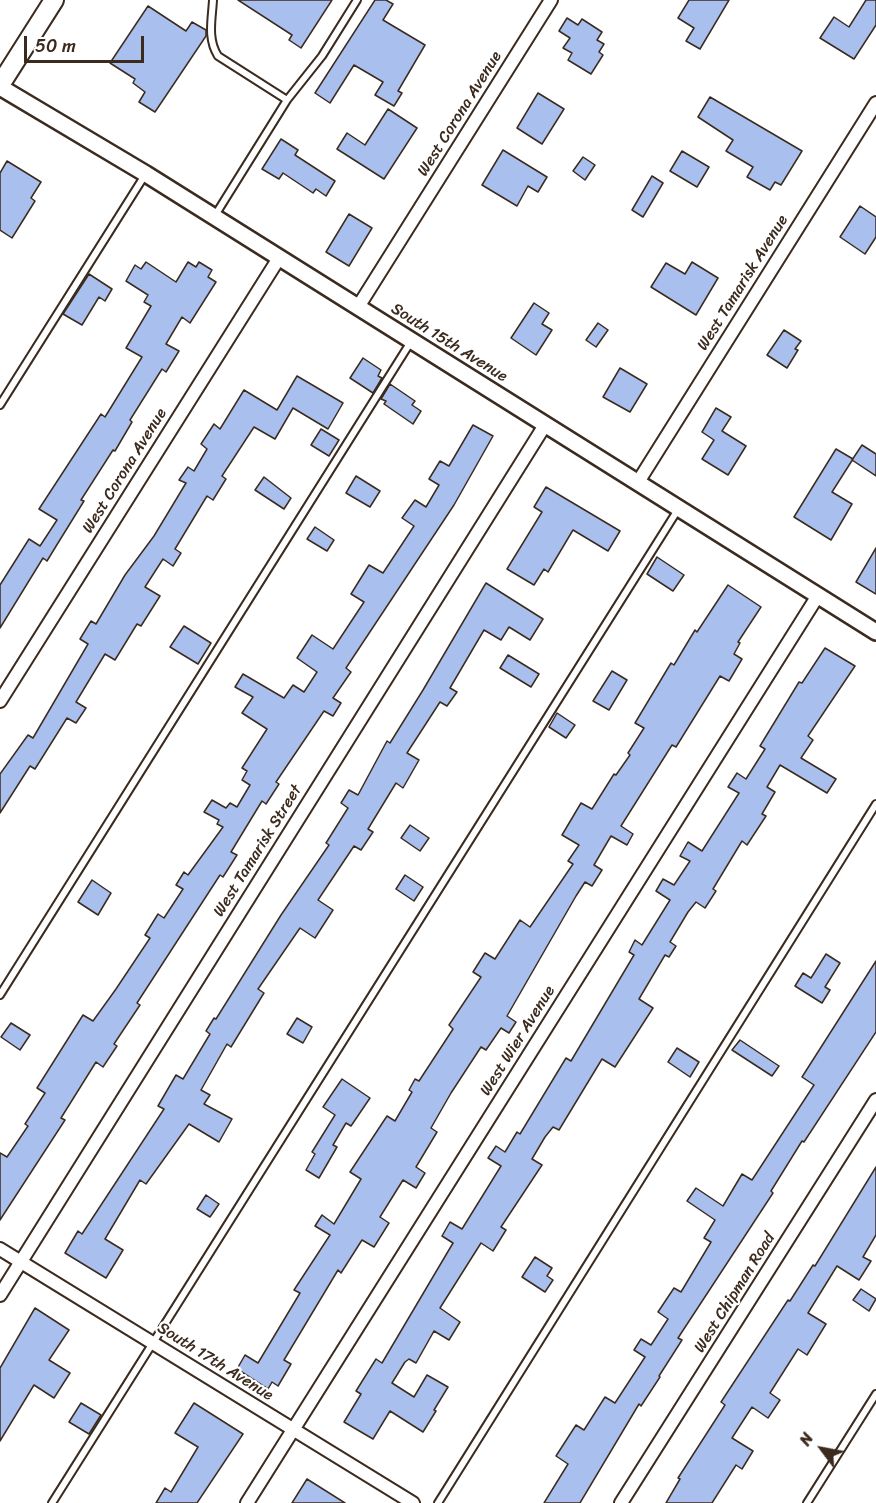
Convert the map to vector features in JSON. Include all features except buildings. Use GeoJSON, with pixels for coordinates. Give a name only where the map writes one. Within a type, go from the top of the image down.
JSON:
{"type":"FeatureCollection","features":[{"type":"Feature","properties":{"kind":"main road"},"geometry":{"type":"LineString","coordinates":[[0,86],[54,0]]}},
{"type":"Feature","properties":{"kind":"street","name":"West Corona Avenue"},"geometry":{"type":"LineString","coordinates":[[358,307],[551,0]]}},
{"type":"Feature","properties":{"kind":"street","name":"South 15th Avenue"},"geometry":{"type":"LineString","coordinates":[[0,86],[146,174],[876,632]]}},
{"type":"Feature","properties":{"kind":"street","name":"West Tamarisk Avenue"},"geometry":{"type":"LineString","coordinates":[[638,482],[876,103]]}},
{"type":"Feature","properties":{"kind":"street","name":"West Corona Avenue"},"geometry":{"type":"LineString","coordinates":[[0,701],[279,258]]}},
{"type":"Feature","properties":{"kind":"street","name":"West Tamarisk Street"},"geometry":{"type":"LineString","coordinates":[[0,1295],[545,425]]}},
{"type":"Feature","properties":{"kind":"street","name":"West Wier Avenue"},"geometry":{"type":"LineString","coordinates":[[247,1503],[817,597]]}},
{"type":"Feature","properties":{"kind":"street","name":"West Chipman Road"},"geometry":{"type":"LineString","coordinates":[[621,1503],[876,1100]]}},
{"type":"Feature","properties":{"kind":"street","name":"South 17th Avenue"},"geometry":{"type":"LineString","coordinates":[[0,1249],[413,1503]]}},
{"type":"Feature","properties":{"kind":"lane"},"geometry":{"type":"LineString","coordinates":[[213,0],[211,31],[213,48],[218,56],[288,100]]}},
{"type":"Feature","properties":{"kind":"lane"},"geometry":{"type":"LineString","coordinates":[[214,217],[288,100],[322,56],[357,0]]}},
{"type":"Feature","properties":{"kind":"lane"},"geometry":{"type":"LineString","coordinates":[[0,405],[146,174]]}},
{"type":"Feature","properties":{"kind":"lane"},"geometry":{"type":"LineString","coordinates":[[0,995],[412,340]]}},
{"type":"Feature","properties":{"kind":"lane"},"geometry":{"type":"LineString","coordinates":[[52,1503],[679,507]]}},
{"type":"Feature","properties":{"kind":"lane"},"geometry":{"type":"LineString","coordinates":[[438,1503],[876,804]]}},
{"type":"Feature","properties":{"kind":"lane"},"geometry":{"type":"LineString","coordinates":[[807,1503],[876,1394]]}}]}
